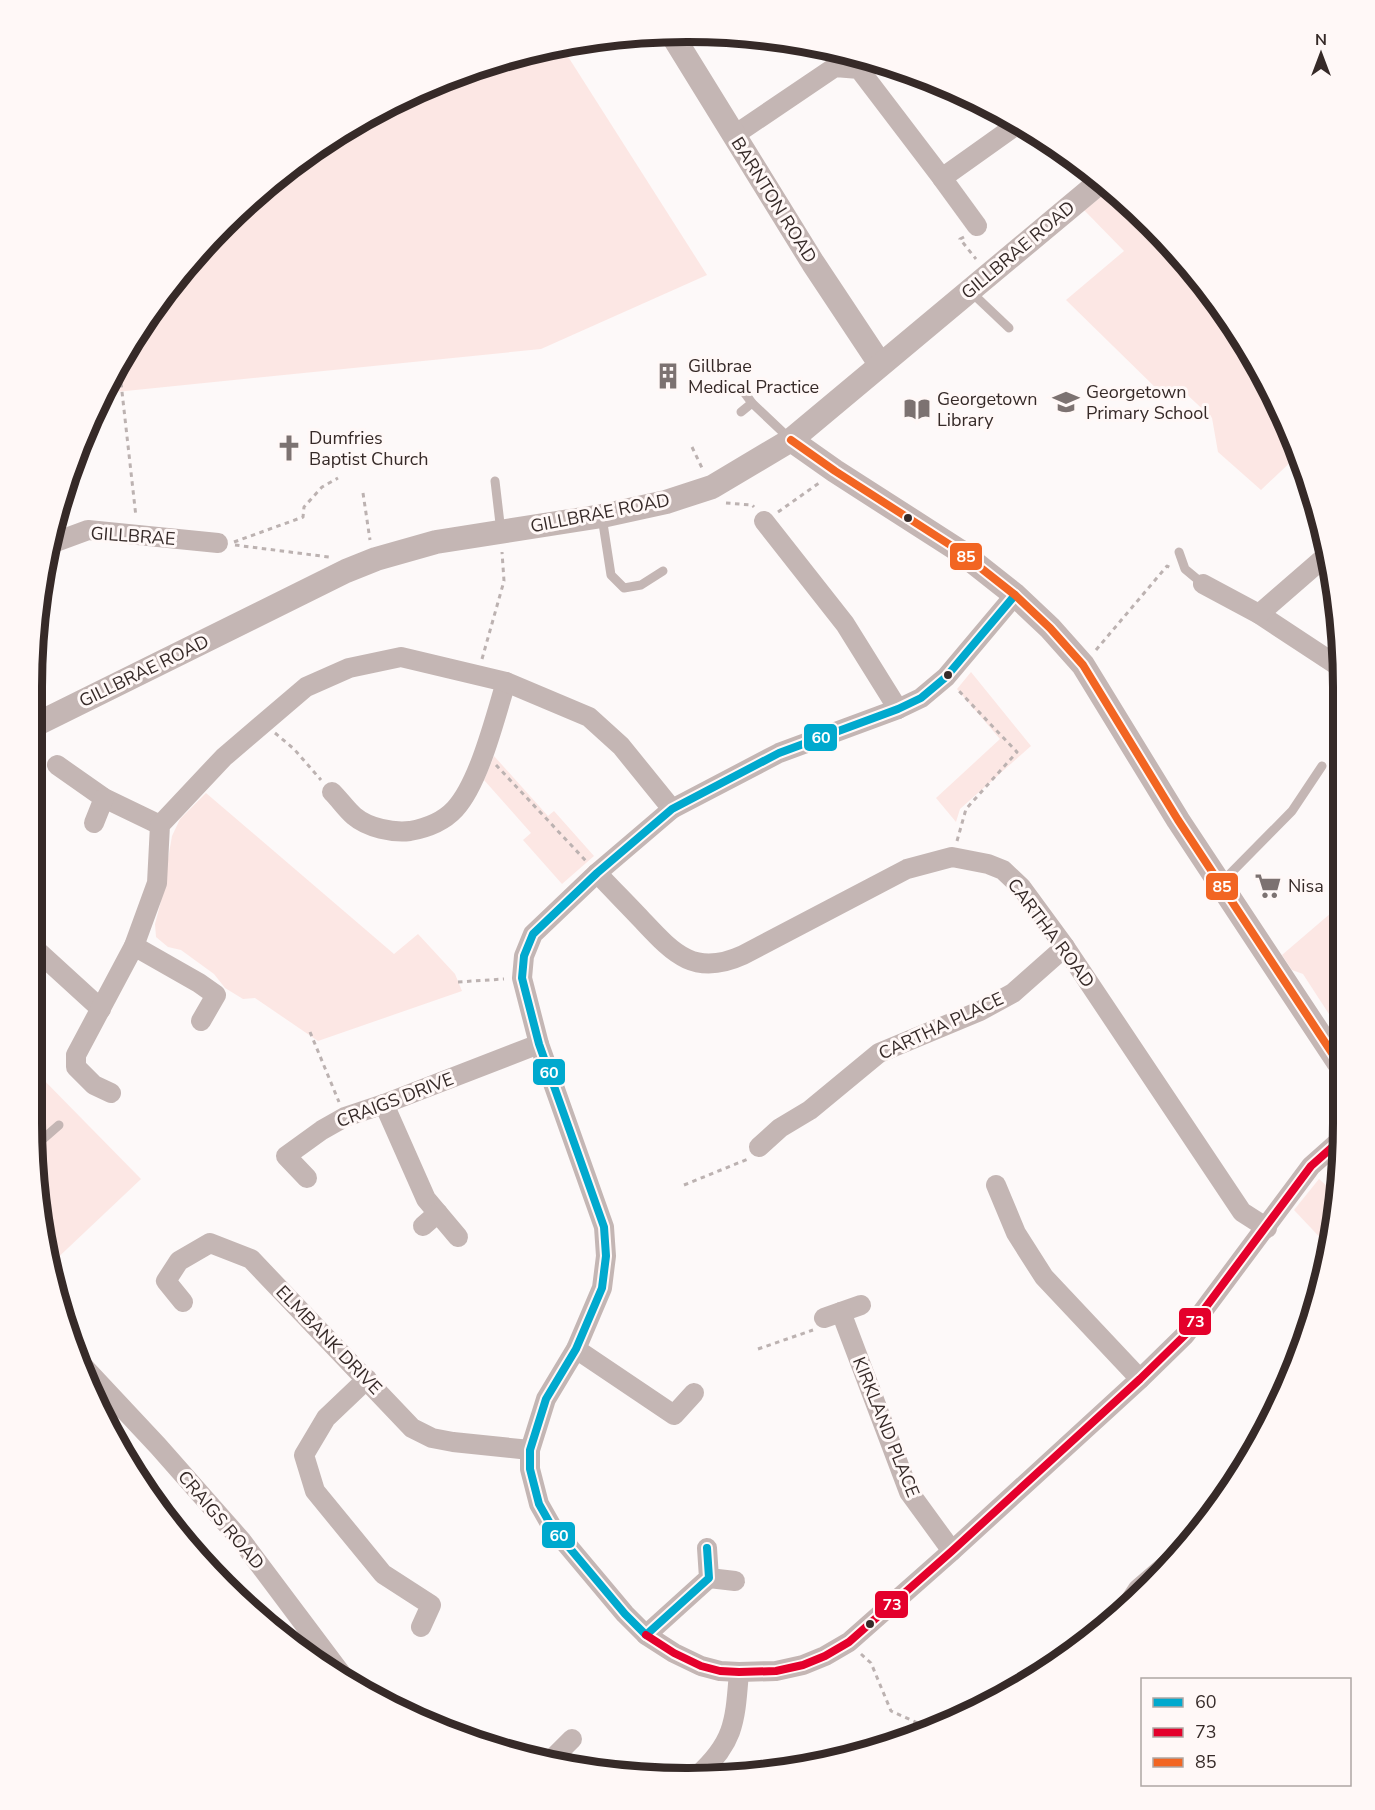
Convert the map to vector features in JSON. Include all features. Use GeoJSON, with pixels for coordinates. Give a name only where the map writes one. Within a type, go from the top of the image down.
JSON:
{"type":"FeatureCollection","features":[{"type":"Feature","properties":{"kind":"street","name":"BARNTON ROAD"},"geometry":{"type":"LineString","coordinates":[[677,42],[733,136],[880,364]]}},
{"type":"Feature","properties":{"kind":"street"},"geometry":{"type":"LineString","coordinates":[[733,136],[835,67],[860,69],[977,226]]}},
{"type":"Feature","properties":{"kind":"street"},"geometry":{"type":"LineString","coordinates":[[942,178],[1011,129]]}},
{"type":"Feature","properties":{"kind":"street","name":"GILLBRAE ROAD"},"geometry":{"type":"LineString","coordinates":[[42,722],[346,571],[376,559],[436,542],[602,516],[666,502],[711,487],[791,440],[1094,187]]}},
{"type":"Feature","properties":{"kind":"street"},"geometry":{"type":"LineString","coordinates":[[791,440],[958,550],[1015,595],[1050,628],[1083,665],[1166,801],[1333,1054]]}},
{"type":"Feature","properties":{"kind":"street"},"geometry":{"type":"LineString","coordinates":[[764,521],[845,624],[898,709]]}},
{"type":"Feature","properties":{"kind":"street","name":"GILLBRAE"},"geometry":{"type":"LineString","coordinates":[[59,541],[88,530],[222,544]]}},
{"type":"Feature","properties":{"kind":"street"},"geometry":{"type":"LineString","coordinates":[[1259,614],[1321,561]]}},
{"type":"Feature","properties":{"kind":"street"},"geometry":{"type":"LineString","coordinates":[[1203,584],[1259,614],[1332,662]]}},
{"type":"Feature","properties":{"kind":"street"},"geometry":{"type":"LineString","coordinates":[[1015,595],[946,677],[921,698],[898,709],[779,753],[672,809],[597,873],[533,934],[524,956],[522,978],[539,1044],[604,1227],[606,1256],[602,1288],[576,1349],[546,1399],[530,1450],[532,1483],[539,1504],[552,1527],[625,1614],[646,1635],[674,1653],[701,1666],[720,1671],[776,1671],[803,1665],[825,1656],[849,1642],[952,1551],[1185,1335],[1311,1166],[1332,1147]]}},
{"type":"Feature","properties":{"kind":"street"},"geometry":{"type":"LineString","coordinates":[[111,1093],[94,1085],[76,1067],[76,1054],[134,946],[157,884],[160,825],[224,757],[306,687],[349,668],[401,657],[506,682],[590,717],[621,746],[672,809]]}},
{"type":"Feature","properties":{"kind":"street"},"geometry":{"type":"LineString","coordinates":[[332,792],[356,818],[379,829],[404,832],[425,829],[441,820],[455,810],[465,796],[484,752],[506,682]]}},
{"type":"Feature","properties":{"kind":"street"},"geometry":{"type":"LineString","coordinates":[[57,765],[104,798],[160,825]]}},
{"type":"Feature","properties":{"kind":"street"},"geometry":{"type":"LineString","coordinates":[[94,823],[104,798]]}},
{"type":"Feature","properties":{"kind":"street","name":"CARTHA ROAD"},"geometry":{"type":"LineString","coordinates":[[597,873],[670,950],[686,958],[708,964],[727,962],[743,955],[908,869],[952,857],[988,864],[1003,870],[1021,887],[1065,947],[1242,1212],[1267,1228]]}},
{"type":"Feature","properties":{"kind":"street"},"geometry":{"type":"LineString","coordinates":[[134,946],[216,995],[201,1021]]}},
{"type":"Feature","properties":{"kind":"street","name":"CARTHA PLACE"},"geometry":{"type":"LineString","coordinates":[[759,1147],[780,1128],[810,1110],[879,1053],[980,1011],[1013,993],[1065,947]]}},
{"type":"Feature","properties":{"kind":"street"},"geometry":{"type":"LineString","coordinates":[[42,955],[101,1010]]}},
{"type":"Feature","properties":{"kind":"street","name":"CRAIGS DRIVE"},"geometry":{"type":"LineString","coordinates":[[307,1178],[286,1156],[322,1130],[345,1117],[539,1044]]}},
{"type":"Feature","properties":{"kind":"street"},"geometry":{"type":"LineString","coordinates":[[384,1104],[426,1199],[458,1237]]}},
{"type":"Feature","properties":{"kind":"street"},"geometry":{"type":"LineString","coordinates":[[996,1185],[1016,1233],[1044,1277],[1140,1379]]}},
{"type":"Feature","properties":{"kind":"street"},"geometry":{"type":"LineString","coordinates":[[423,1226],[438,1213]]}},
{"type":"Feature","properties":{"kind":"street","name":"ELMBANK DRIVE"},"geometry":{"type":"LineString","coordinates":[[183,1302],[166,1281],[179,1261],[210,1243],[251,1258],[412,1428],[432,1438],[453,1442],[530,1450]]}},
{"type":"Feature","properties":{"kind":"street"},"geometry":{"type":"LineString","coordinates":[[832,1315],[861,1305]]}},
{"type":"Feature","properties":{"kind":"street","name":"KIRKLAND PLACE"},"geometry":{"type":"LineString","coordinates":[[832,1315],[909,1492],[952,1551]]}},
{"type":"Feature","properties":{"kind":"street"},"geometry":{"type":"LineString","coordinates":[[576,1349],[674,1415],[694,1394]]}},
{"type":"Feature","properties":{"kind":"street","name":"CRAIGS ROAD"},"geometry":{"type":"LineString","coordinates":[[95,1379],[241,1540],[331,1661]]}},
{"type":"Feature","properties":{"kind":"street"},"geometry":{"type":"LineString","coordinates":[[367,1379],[326,1418],[304,1455],[315,1491],[383,1574],[431,1605],[421,1627]]}},
{"type":"Feature","properties":{"kind":"street"},"geometry":{"type":"LineString","coordinates":[[707,1548],[709,1578]]}},
{"type":"Feature","properties":{"kind":"street"},"geometry":{"type":"LineString","coordinates":[[646,1635],[709,1578],[735,1581]]}},
{"type":"Feature","properties":{"kind":"street"},"geometry":{"type":"LineString","coordinates":[[711,1767],[733,1728],[739,1672]]}},
{"type":"Feature","properties":{"kind":"street"},"geometry":{"type":"LineString","coordinates":[[559,1755],[572,1739]]}},
{"type":"Feature","properties":{"kind":"lane"},"geometry":{"type":"LineString","coordinates":[[969,290],[1009,328]]}},
{"type":"Feature","properties":{"kind":"lane"},"geometry":{"type":"LineString","coordinates":[[741,388],[752,403],[791,440]]}},
{"type":"Feature","properties":{"kind":"lane"},"geometry":{"type":"LineString","coordinates":[[741,412],[752,403]]}},
{"type":"Feature","properties":{"kind":"lane"},"geometry":{"type":"LineString","coordinates":[[495,481],[501,532]]}},
{"type":"Feature","properties":{"kind":"lane"},"geometry":{"type":"LineString","coordinates":[[602,516],[611,575],[624,588],[641,585],[663,571]]}},
{"type":"Feature","properties":{"kind":"lane"},"geometry":{"type":"LineString","coordinates":[[1179,552],[1185,569],[1203,584]]}},
{"type":"Feature","properties":{"kind":"lane"},"geometry":{"type":"LineString","coordinates":[[1220,885],[1292,811],[1322,766]]}},
{"type":"Feature","properties":{"kind":"lane"},"geometry":{"type":"LineString","coordinates":[[42,1140],[59,1125]]}},
{"type":"Feature","properties":{"kind":"path"},"geometry":{"type":"LineString","coordinates":[[977,226],[960,240],[989,274]]}},
{"type":"Feature","properties":{"kind":"path"},"geometry":{"type":"LineString","coordinates":[[121,379],[138,534]]}},
{"type":"Feature","properties":{"kind":"path"},"geometry":{"type":"LineString","coordinates":[[692,447],[720,503],[752,505],[764,521],[835,471]]}},
{"type":"Feature","properties":{"kind":"path"},"geometry":{"type":"LineString","coordinates":[[222,544],[303,517],[304,507],[322,488],[339,478]]}},
{"type":"Feature","properties":{"kind":"path"},"geometry":{"type":"LineString","coordinates":[[363,493],[367,533],[376,559]]}},
{"type":"Feature","properties":{"kind":"path"},"geometry":{"type":"LineString","coordinates":[[477,675],[504,581],[501,532]]}},
{"type":"Feature","properties":{"kind":"path"},"geometry":{"type":"LineString","coordinates":[[222,544],[336,559],[346,571]]}},
{"type":"Feature","properties":{"kind":"path"},"geometry":{"type":"LineString","coordinates":[[1083,665],[1167,566],[1176,570]]}},
{"type":"Feature","properties":{"kind":"path"},"geometry":{"type":"LineString","coordinates":[[946,677],[1017,752],[966,809],[952,857]]}},
{"type":"Feature","properties":{"kind":"path"},"geometry":{"type":"LineString","coordinates":[[263,723],[294,749],[332,792]]}},
{"type":"Feature","properties":{"kind":"path"},"geometry":{"type":"LineString","coordinates":[[484,752],[597,873]]}},
{"type":"Feature","properties":{"kind":"path"},"geometry":{"type":"LineString","coordinates":[[458,982],[522,978]]}},
{"type":"Feature","properties":{"kind":"path"},"geometry":{"type":"LineString","coordinates":[[310,1032],[345,1117]]}},
{"type":"Feature","properties":{"kind":"path"},"geometry":{"type":"LineString","coordinates":[[684,1185],[748,1159],[759,1147]]}},
{"type":"Feature","properties":{"kind":"path"},"geometry":{"type":"LineString","coordinates":[[758,1349],[819,1328],[832,1315]]}},
{"type":"Feature","properties":{"kind":"path"},"geometry":{"type":"LineString","coordinates":[[849,1642],[871,1664],[891,1711],[921,1724]]}},
{"type":"Feature","properties":{"kind":"shaded area"},"geometry":{"type":"Polygon","coordinates":[[[566,53],[707,275],[541,349],[114,392],[151,329],[202,262],[262,202],[295,175],[365,128],[440,91],[520,64],[566,53]]]}},
{"type":"Feature","properties":{"kind":"shaded area"},"geometry":{"type":"Polygon","coordinates":[[[1104,195],[1144,231],[1200,295],[1247,365],[1292,461],[1261,490],[1218,452],[1212,418],[1180,388],[1160,392],[1066,300],[1124,251],[1084,210],[1104,195]]]}},
{"type":"Feature","properties":{"kind":"shaded area"},"geometry":{"type":"Polygon","coordinates":[[[971,672],[1031,746],[960,809],[956,822],[936,798],[1000,739],[957,689],[971,672]]]}},
{"type":"Feature","properties":{"kind":"shaded area"},"geometry":{"type":"Polygon","coordinates":[[[494,756],[548,816],[554,811],[594,856],[562,884],[523,840],[531,833],[484,780],[494,756]]]}},
{"type":"Feature","properties":{"kind":"shaded area"},"geometry":{"type":"Polygon","coordinates":[[[206,793],[394,954],[418,934],[455,974],[462,991],[318,1041],[255,998],[243,999],[225,988],[214,974],[181,950],[168,947],[156,937],[155,924],[172,836],[180,819],[206,793]]]}},
{"type":"Feature","properties":{"kind":"shaded area"},"geometry":{"type":"Polygon","coordinates":[[[1333,911],[1333,1020],[1303,974],[1292,970],[1282,955],[1333,911]]]}},
{"type":"Feature","properties":{"kind":"shaded area"},"geometry":{"type":"Polygon","coordinates":[[[42,1078],[141,1179],[57,1259],[43,1165],[42,1078]]]}},
{"type":"Feature","properties":{"kind":"shaded area"},"geometry":{"type":"Polygon","coordinates":[[[1319,1179],[1329,1188],[1322,1240],[1294,1210],[1319,1179]]]}},
{"type":"Feature","properties":{"kind":"transit line","name":"85"},"geometry":{"type":"LineString","coordinates":[[791,440],[958,550],[1015,595],[1050,628],[1083,665],[1178,820],[1333,1054]]}},
{"type":"Feature","properties":{"kind":"transit line","name":"60"},"geometry":{"type":"LineString","coordinates":[[707,1548],[709,1578],[646,1635],[625,1614],[552,1527],[539,1504],[530,1469],[530,1450],[546,1399],[576,1349],[602,1288],[606,1256],[604,1227],[539,1044],[522,978],[524,956],[533,934],[597,873],[672,809],[779,753],[898,709],[921,698],[946,677],[1015,595]]}},
{"type":"Feature","properties":{"kind":"transit line","name":"73"},"geometry":{"type":"LineString","coordinates":[[646,1635],[674,1653],[701,1666],[720,1671],[739,1672],[776,1671],[803,1665],[849,1642],[952,1551],[1185,1335],[1311,1166],[1332,1147]]}},
{"type":"Feature","properties":{"kind":"place","name":"Gillbrae Medical Practice"},"geometry":{"type":"Point","coordinates":[668,376]}},
{"type":"Feature","properties":{"kind":"place","name":"Georgetown Primary School"},"geometry":{"type":"Point","coordinates":[1066,402]}},
{"type":"Feature","properties":{"kind":"place","name":"Georgetown Library"},"geometry":{"type":"Point","coordinates":[917,409]}},
{"type":"Feature","properties":{"kind":"place","name":"Dumfries Baptist Church"},"geometry":{"type":"Point","coordinates":[289,448]}},
{"type":"Feature","properties":{"kind":"place","name":"Nisa"},"geometry":{"type":"Point","coordinates":[1268,886]}}]}
